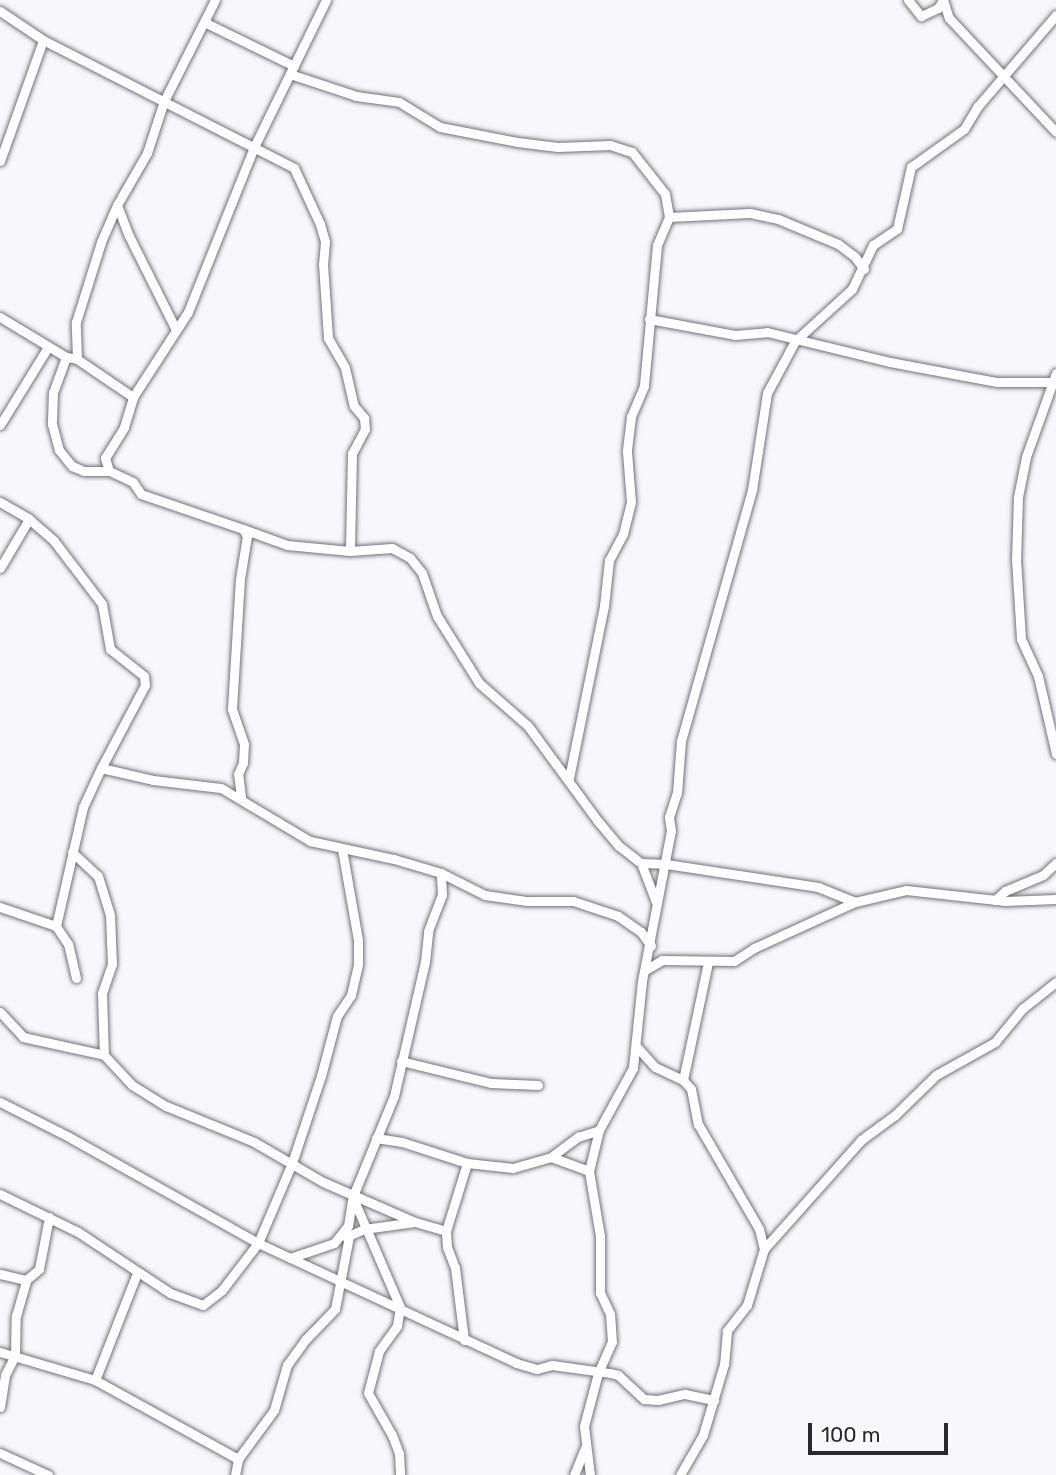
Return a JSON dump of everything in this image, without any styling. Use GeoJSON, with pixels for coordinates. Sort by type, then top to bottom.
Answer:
{"type":"FeatureCollection","features":[{"type":"Feature","properties":{"kind":"street"},"geometry":{"type":"LineString","coordinates":[[215,0],[164,101],[147,153],[117,205],[101,242],[76,322],[71,358],[52,392],[52,424],[59,450],[72,466],[84,471],[109,471],[133,482],[141,494],[287,545],[349,551],[392,548],[410,558],[422,573],[437,616],[463,655],[502,701],[528,726],[619,846],[641,863],[657,904]]}},
{"type":"Feature","properties":{"kind":"street"},"geometry":{"type":"LineString","coordinates":[[109,471],[104,458],[124,427],[133,397],[152,372],[174,328],[188,312],[254,147],[326,0]]}},
{"type":"Feature","properties":{"kind":"street"},"geometry":{"type":"LineString","coordinates":[[908,0],[920,16],[938,8],[943,0]]}},
{"type":"Feature","properties":{"kind":"street"},"geometry":{"type":"LineString","coordinates":[[943,0],[949,18],[1056,132]]}},
{"type":"Feature","properties":{"kind":"street"},"geometry":{"type":"LineString","coordinates":[[0,11],[43,40],[294,168],[320,224],[325,242],[323,264],[328,338],[345,368],[354,406],[364,418],[365,429],[352,453],[349,551]]}},
{"type":"Feature","properties":{"kind":"street"},"geometry":{"type":"LineString","coordinates":[[590,1475],[584,1426],[597,1373],[612,1342],[610,1314],[600,1293],[600,1236],[589,1171],[600,1130],[633,1068],[645,970],[671,831],[669,817],[677,793],[681,741],[752,490],[767,393],[795,341],[852,289],[864,269],[873,244],[897,229],[911,167],[964,129],[978,106],[1056,15]]}},
{"type":"Feature","properties":{"kind":"street"},"geometry":{"type":"LineString","coordinates":[[205,23],[292,70],[356,96],[399,102],[440,127],[517,142],[558,147],[610,145],[632,152],[665,194],[669,217],[657,245],[644,386],[631,417],[627,452],[631,502],[623,534],[609,560],[604,606],[569,778]]}},
{"type":"Feature","properties":{"kind":"street"},"geometry":{"type":"LineString","coordinates":[[0,161],[43,40]]}},
{"type":"Feature","properties":{"kind":"street"},"geometry":{"type":"LineString","coordinates":[[117,205],[128,236],[174,328]]}},
{"type":"Feature","properties":{"kind":"street"},"geometry":{"type":"LineString","coordinates":[[669,217],[750,213],[778,219],[838,244],[855,257],[864,269]]}},
{"type":"Feature","properties":{"kind":"street"},"geometry":{"type":"LineString","coordinates":[[0,317],[133,397]]}},
{"type":"Feature","properties":{"kind":"street"},"geometry":{"type":"LineString","coordinates":[[649,319],[735,335],[767,332],[795,341],[997,382],[1054,377],[1026,457],[1018,497],[1016,559],[1021,639],[1038,677],[1056,754]]}},
{"type":"Feature","properties":{"kind":"street"},"geometry":{"type":"LineString","coordinates":[[0,425],[48,347]]}},
{"type":"Feature","properties":{"kind":"street"},"geometry":{"type":"LineString","coordinates":[[0,502],[47,533],[102,604],[110,649],[144,676],[145,685],[100,768],[83,807],[56,926]]}},
{"type":"Feature","properties":{"kind":"street"},"geometry":{"type":"LineString","coordinates":[[0,568],[29,519]]}},
{"type":"Feature","properties":{"kind":"street"},"geometry":{"type":"LineString","coordinates":[[241,797],[237,774],[243,764],[244,744],[232,709],[240,579],[247,536],[243,529]]}},
{"type":"Feature","properties":{"kind":"street"},"geometry":{"type":"LineString","coordinates":[[100,768],[153,780],[221,788],[241,797],[310,841],[394,859],[441,873],[485,895],[526,901],[573,901],[618,916],[641,932],[651,946]]}},
{"type":"Feature","properties":{"kind":"street"},"geometry":{"type":"LineString","coordinates":[[0,1194],[78,1232],[170,1293],[203,1305],[222,1290],[258,1243],[292,1163],[321,1076],[337,1016],[351,995],[358,964],[358,940],[342,849]]}},
{"type":"Feature","properties":{"kind":"street"},"geometry":{"type":"LineString","coordinates":[[72,852],[98,876],[110,915],[112,964],[102,993],[104,1055]]}},
{"type":"Feature","properties":{"kind":"street"},"geometry":{"type":"LineString","coordinates":[[641,863],[666,864],[818,887],[855,902]]}},
{"type":"Feature","properties":{"kind":"street"},"geometry":{"type":"LineString","coordinates":[[995,900],[1005,891],[1043,875],[1056,863]]}},
{"type":"Feature","properties":{"kind":"street"},"geometry":{"type":"LineString","coordinates":[[334,1242],[348,1226],[353,1196],[394,1096],[425,962],[428,931],[442,895],[441,873]]}},
{"type":"Feature","properties":{"kind":"street"},"geometry":{"type":"LineString","coordinates":[[645,970],[662,960],[734,961],[754,948],[855,902],[906,890],[995,900],[1056,899]]}},
{"type":"Feature","properties":{"kind":"street"},"geometry":{"type":"LineString","coordinates":[[0,908],[56,926],[68,944],[76,978]]}},
{"type":"Feature","properties":{"kind":"street"},"geometry":{"type":"LineString","coordinates":[[683,1080],[708,962]]}},
{"type":"Feature","properties":{"kind":"street"},"geometry":{"type":"LineString","coordinates":[[680,1475],[703,1436],[724,1364],[727,1331],[747,1305],[764,1250],[861,1140],[895,1115],[936,1075],[995,1042],[1022,1009],[1056,982]]}},
{"type":"Feature","properties":{"kind":"street"},"geometry":{"type":"LineString","coordinates":[[0,1013],[23,1037],[104,1055],[132,1085],[166,1106],[254,1142],[353,1196],[415,1222],[446,1231]]}},
{"type":"Feature","properties":{"kind":"street"},"geometry":{"type":"LineString","coordinates":[[636,1046],[655,1067],[683,1080],[691,1089],[698,1124],[759,1229],[764,1250]]}},
{"type":"Feature","properties":{"kind":"street"},"geometry":{"type":"LineString","coordinates":[[401,1061],[491,1083],[538,1085]]}},
{"type":"Feature","properties":{"kind":"street"},"geometry":{"type":"LineString","coordinates":[[1,1104],[69,1137],[258,1243],[342,1284],[400,1307],[464,1340],[537,1369],[552,1364],[618,1375],[644,1399],[658,1400],[685,1394],[714,1401]]}},
{"type":"Feature","properties":{"kind":"street"},"geometry":{"type":"LineString","coordinates":[[376,1138],[402,1142],[467,1163],[513,1168],[551,1157],[578,1137],[600,1130]]}},
{"type":"Feature","properties":{"kind":"street"},"geometry":{"type":"LineString","coordinates":[[551,1157],[589,1171]]}},
{"type":"Feature","properties":{"kind":"street"},"geometry":{"type":"LineString","coordinates":[[464,1340],[455,1268],[447,1247],[446,1231],[467,1163]]}},
{"type":"Feature","properties":{"kind":"street"},"geometry":{"type":"LineString","coordinates":[[353,1196],[364,1229],[400,1307],[397,1326],[379,1351],[368,1393],[392,1435],[399,1453],[400,1475]]}},
{"type":"Feature","properties":{"kind":"street"},"geometry":{"type":"LineString","coordinates":[[0,1407],[5,1375],[15,1355],[16,1316],[26,1280],[39,1269],[49,1217]]}},
{"type":"Feature","properties":{"kind":"street"},"geometry":{"type":"LineString","coordinates":[[290,1258],[364,1229],[415,1222]]}},
{"type":"Feature","properties":{"kind":"street"},"geometry":{"type":"LineString","coordinates":[[235,1475],[237,1459],[274,1410],[287,1365],[335,1309],[342,1284],[349,1236]]}},
{"type":"Feature","properties":{"kind":"street"},"geometry":{"type":"LineString","coordinates":[[95,1380],[137,1273]]}},
{"type":"Feature","properties":{"kind":"street"},"geometry":{"type":"LineString","coordinates":[[0,1274],[26,1280]]}},
{"type":"Feature","properties":{"kind":"street"},"geometry":{"type":"LineString","coordinates":[[0,1352],[95,1380],[237,1459]]}},
{"type":"Feature","properties":{"kind":"street"},"geometry":{"type":"LineString","coordinates":[[574,1475],[586,1445]]}},
{"type":"Feature","properties":{"kind":"street"},"geometry":{"type":"LineString","coordinates":[[0,1452],[48,1475]]}}]}
